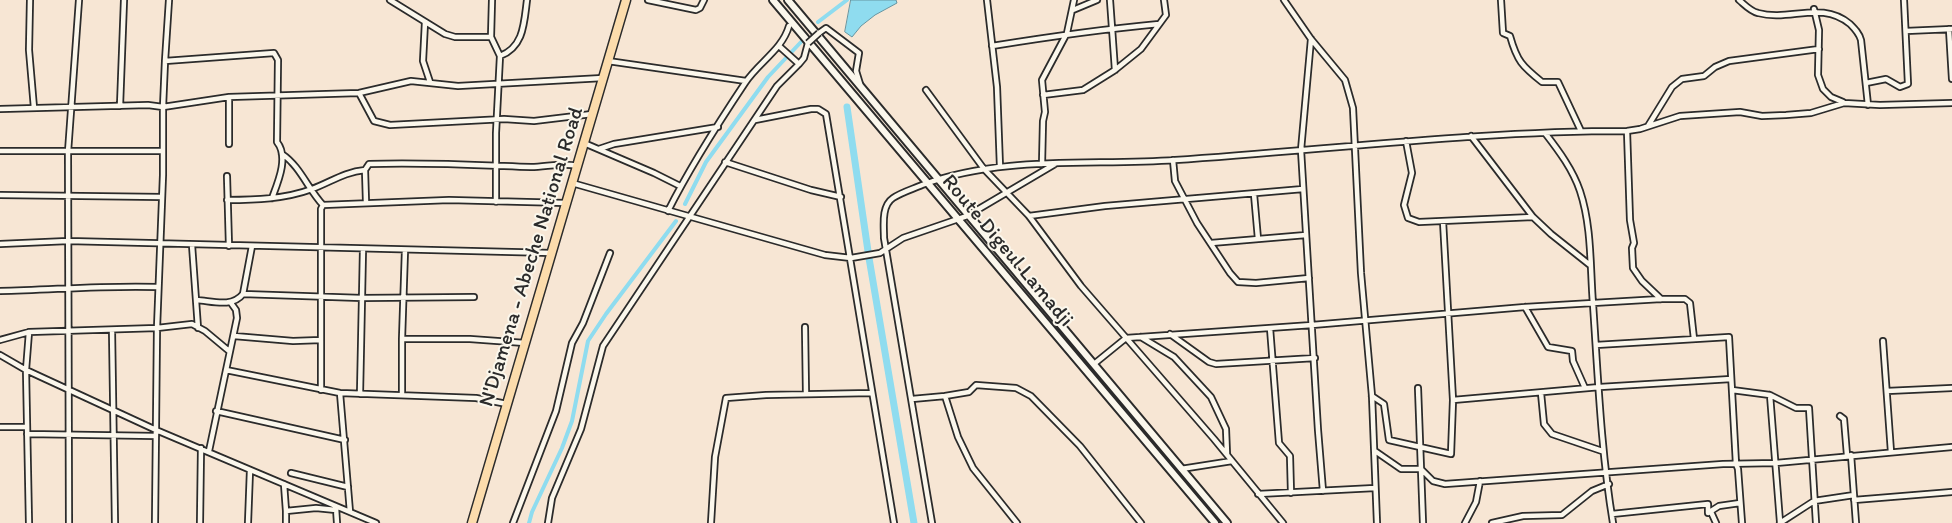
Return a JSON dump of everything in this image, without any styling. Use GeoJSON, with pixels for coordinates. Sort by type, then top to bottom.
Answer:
{"type":"FeatureCollection","features":[{"type":"Feature","properties":{"kind":"highway","name":"N'Djamena - Abeche National Road"},"geometry":{"type":"LineString","coordinates":[[472,523],[626,0]]}},
{"type":"Feature","properties":{"kind":"main road","name":"Route Digeul Lamadji"},"geometry":{"type":"LineString","coordinates":[[773,0],[1215,523]]}},
{"type":"Feature","properties":{"kind":"main road","name":"Route Digeul Lamadji"},"geometry":{"type":"LineString","coordinates":[[788,0],[967,216],[1227,523]]}},
{"type":"Feature","properties":{"kind":"street"},"geometry":{"type":"LineString","coordinates":[[30,0],[29,50],[34,108]]}},
{"type":"Feature","properties":{"kind":"street"},"geometry":{"type":"LineString","coordinates":[[69,523],[68,152],[79,0]]}},
{"type":"Feature","properties":{"kind":"street"},"geometry":{"type":"LineString","coordinates":[[120,106],[124,0]]}},
{"type":"Feature","properties":{"kind":"street"},"geometry":{"type":"LineString","coordinates":[[155,523],[156,328],[168,0]]}},
{"type":"Feature","properties":{"kind":"street"},"geometry":{"type":"LineString","coordinates":[[390,0],[445,34],[456,37],[492,37]]}},
{"type":"Feature","properties":{"kind":"street"},"geometry":{"type":"LineString","coordinates":[[492,0],[492,37],[500,56],[496,202]]}},
{"type":"Feature","properties":{"kind":"street"},"geometry":{"type":"LineString","coordinates":[[500,56],[510,52],[516,45],[523,30],[526,0]]}},
{"type":"Feature","properties":{"kind":"street"},"geometry":{"type":"LineString","coordinates":[[648,0],[696,10],[700,8],[704,0]]}},
{"type":"Feature","properties":{"kind":"street"},"geometry":{"type":"LineString","coordinates":[[987,0],[997,87],[1000,168]]}},
{"type":"Feature","properties":{"kind":"street"},"geometry":{"type":"LineString","coordinates":[[1042,164],[1045,112],[1042,80],[1067,33],[1074,0]]}},
{"type":"Feature","properties":{"kind":"street"},"geometry":{"type":"LineString","coordinates":[[1073,10],[1097,0]]}},
{"type":"Feature","properties":{"kind":"street"},"geometry":{"type":"LineString","coordinates":[[1110,0],[1115,70]]}},
{"type":"Feature","properties":{"kind":"street"},"geometry":{"type":"LineString","coordinates":[[1043,95],[1083,90],[1115,70],[1141,49],[1166,15],[1164,0]]}},
{"type":"Feature","properties":{"kind":"street"},"geometry":{"type":"LineString","coordinates":[[1284,0],[1311,39],[1345,80],[1353,108],[1364,320],[1372,396],[1377,523]]}},
{"type":"Feature","properties":{"kind":"street"},"geometry":{"type":"LineString","coordinates":[[1501,0],[1503,33],[1510,36],[1515,55],[1521,66],[1542,82],[1558,82],[1581,131]]}},
{"type":"Feature","properties":{"kind":"street"},"geometry":{"type":"LineString","coordinates":[[1739,0],[1748,8],[1765,14],[1823,9],[1841,16],[1858,32],[1861,40],[1868,105]]}},
{"type":"Feature","properties":{"kind":"street"},"geometry":{"type":"LineString","coordinates":[[1866,83],[1886,79],[1900,87],[1908,84],[1904,0]]}},
{"type":"Feature","properties":{"kind":"street"},"geometry":{"type":"LineString","coordinates":[[1814,9],[1819,26],[1818,71],[1823,89],[1831,97],[1844,103],[1868,105],[1952,103]]}},
{"type":"Feature","properties":{"kind":"street"},"geometry":{"type":"LineString","coordinates":[[425,22],[423,60],[430,82]]}},
{"type":"Feature","properties":{"kind":"street"},"geometry":{"type":"LineString","coordinates":[[992,46],[1043,39],[1067,33],[1159,24]]}},
{"type":"Feature","properties":{"kind":"street"},"geometry":{"type":"LineString","coordinates":[[668,211],[700,152],[718,127],[746,81],[779,46],[789,26]]}},
{"type":"Feature","properties":{"kind":"street"},"geometry":{"type":"LineString","coordinates":[[548,523],[552,498],[581,429],[603,346],[777,86],[804,58],[808,43],[826,28],[859,54],[856,71],[860,85]]}},
{"type":"Feature","properties":{"kind":"street"},"geometry":{"type":"LineString","coordinates":[[1906,31],[1951,29],[1952,79]]}},
{"type":"Feature","properties":{"kind":"street"},"geometry":{"type":"LineString","coordinates":[[1311,39],[1301,150],[1318,430],[1324,491]]}},
{"type":"Feature","properties":{"kind":"street"},"geometry":{"type":"LineString","coordinates":[[779,46],[799,64]]}},
{"type":"Feature","properties":{"kind":"street"},"geometry":{"type":"LineString","coordinates":[[1647,127],[1672,87],[1682,79],[1704,76],[1715,66],[1729,60],[1819,49]]}},
{"type":"Feature","properties":{"kind":"street"},"geometry":{"type":"LineString","coordinates":[[165,61],[260,52],[274,53],[278,60],[276,95],[277,142],[282,154],[295,166],[323,205]]}},
{"type":"Feature","properties":{"kind":"street"},"geometry":{"type":"LineString","coordinates":[[608,62],[746,81]]}},
{"type":"Feature","properties":{"kind":"street"},"geometry":{"type":"LineString","coordinates":[[0,109],[148,105],[163,108],[229,97],[359,93],[398,83],[430,82],[458,86],[498,82],[603,78]]}},
{"type":"Feature","properties":{"kind":"street"},"geometry":{"type":"LineString","coordinates":[[926,90],[984,169],[1029,216],[1082,286],[1228,455],[1283,523]]}},
{"type":"Feature","properties":{"kind":"street"},"geometry":{"type":"LineString","coordinates":[[359,93],[374,121],[390,125],[423,122],[534,121],[593,114]]}},
{"type":"Feature","properties":{"kind":"street"},"geometry":{"type":"LineString","coordinates":[[229,97],[229,144]]}},
{"type":"Feature","properties":{"kind":"street"},"geometry":{"type":"LineString","coordinates":[[932,523],[886,249],[885,212],[891,199],[938,179],[984,169],[1042,164],[1173,160],[1471,136],[1626,131],[1647,127],[1680,116],[1740,112],[1762,116],[1786,115],[1811,112],[1844,103]]}},
{"type":"Feature","properties":{"kind":"street"},"geometry":{"type":"LineString","coordinates":[[754,120],[806,109],[823,111],[828,120],[894,523]]}},
{"type":"Feature","properties":{"kind":"street"},"geometry":{"type":"LineString","coordinates":[[599,149],[633,140],[718,127]]}},
{"type":"Feature","properties":{"kind":"street"},"geometry":{"type":"LineString","coordinates":[[1626,131],[1630,220],[1634,243],[1632,248],[1633,268],[1642,282],[1661,299]]}},
{"type":"Feature","properties":{"kind":"street"},"geometry":{"type":"LineString","coordinates":[[1544,133],[1561,154],[1580,190],[1588,236],[1600,387],[1602,451],[1608,472],[1613,523]]}},
{"type":"Feature","properties":{"kind":"street"},"geometry":{"type":"LineString","coordinates":[[1471,136],[1533,217],[1590,265]]}},
{"type":"Feature","properties":{"kind":"street"},"geometry":{"type":"LineString","coordinates":[[1406,141],[1412,173],[1404,205],[1408,218],[1419,222],[1533,217]]}},
{"type":"Feature","properties":{"kind":"street"},"geometry":{"type":"LineString","coordinates":[[584,143],[680,186]]}},
{"type":"Feature","properties":{"kind":"street"},"geometry":{"type":"LineString","coordinates":[[0,151],[162,152]]}},
{"type":"Feature","properties":{"kind":"street"},"geometry":{"type":"LineString","coordinates":[[272,198],[279,179],[282,154]]}},
{"type":"Feature","properties":{"kind":"street"},"geometry":{"type":"LineString","coordinates":[[1173,160],[1174,181],[1230,273],[1242,283],[1309,278]]}},
{"type":"Feature","properties":{"kind":"street"},"geometry":{"type":"LineString","coordinates":[[725,162],[811,190],[841,196]]}},
{"type":"Feature","properties":{"kind":"street"},"geometry":{"type":"LineString","coordinates":[[366,202],[365,170],[369,164],[533,167],[561,166],[568,163],[577,166]]}},
{"type":"Feature","properties":{"kind":"street"},"geometry":{"type":"LineString","coordinates":[[572,183],[689,218],[825,255],[851,258],[874,254],[903,238],[967,216],[1055,164]]}},
{"type":"Feature","properties":{"kind":"street"},"geometry":{"type":"LineString","coordinates":[[227,200],[272,198],[311,190],[343,174],[365,170]]}},
{"type":"Feature","properties":{"kind":"street"},"geometry":{"type":"LineString","coordinates":[[227,176],[228,246]]}},
{"type":"Feature","properties":{"kind":"street"},"geometry":{"type":"LineString","coordinates":[[1029,216],[1105,206],[1303,189]]}},
{"type":"Feature","properties":{"kind":"street"},"geometry":{"type":"LineString","coordinates":[[1254,194],[1258,239]]}},
{"type":"Feature","properties":{"kind":"street"},"geometry":{"type":"LineString","coordinates":[[0,195],[162,197]]}},
{"type":"Feature","properties":{"kind":"street"},"geometry":{"type":"LineString","coordinates":[[323,205],[449,200],[566,203]]}},
{"type":"Feature","properties":{"kind":"street"},"geometry":{"type":"LineString","coordinates":[[321,390],[320,248],[321,210],[323,205]]}},
{"type":"Feature","properties":{"kind":"street"},"geometry":{"type":"LineString","coordinates":[[1372,396],[1384,404],[1389,440],[1420,445],[1451,454],[1453,400],[1443,221]]}},
{"type":"Feature","properties":{"kind":"street"},"geometry":{"type":"LineString","coordinates":[[1211,243],[1306,234]]}},
{"type":"Feature","properties":{"kind":"street"},"geometry":{"type":"LineString","coordinates":[[0,244],[68,241],[159,245],[552,253]]}},
{"type":"Feature","properties":{"kind":"street"},"geometry":{"type":"LineString","coordinates":[[192,245],[198,328]]}},
{"type":"Feature","properties":{"kind":"street"},"geometry":{"type":"LineString","coordinates":[[197,300],[231,303],[238,300],[243,294],[252,246]]}},
{"type":"Feature","properties":{"kind":"street"},"geometry":{"type":"LineString","coordinates":[[360,394],[363,249]]}},
{"type":"Feature","properties":{"kind":"street"},"geometry":{"type":"LineString","coordinates":[[402,395],[405,250]]}},
{"type":"Feature","properties":{"kind":"street"},"geometry":{"type":"LineString","coordinates":[[513,523],[556,411],[572,343],[583,323],[610,253]]}},
{"type":"Feature","properties":{"kind":"street"},"geometry":{"type":"LineString","coordinates":[[0,291],[67,290],[87,286],[158,287]]}},
{"type":"Feature","properties":{"kind":"street"},"geometry":{"type":"LineString","coordinates":[[243,294],[320,295],[362,298],[474,297]]}},
{"type":"Feature","properties":{"kind":"street"},"geometry":{"type":"LineString","coordinates":[[1094,364],[1126,338],[1525,307],[1661,299],[1685,300],[1690,303],[1694,339]]}},
{"type":"Feature","properties":{"kind":"street"},"geometry":{"type":"LineString","coordinates":[[209,452],[216,411],[237,318],[236,310],[231,303]]}},
{"type":"Feature","properties":{"kind":"street"},"geometry":{"type":"LineString","coordinates":[[1525,307],[1548,347],[1572,351],[1573,361],[1585,388]]}},
{"type":"Feature","properties":{"kind":"street"},"geometry":{"type":"LineString","coordinates":[[0,340],[29,332],[156,328],[192,324],[229,351]]}},
{"type":"Feature","properties":{"kind":"street"},"geometry":{"type":"LineString","coordinates":[[805,327],[806,394]]}},
{"type":"Feature","properties":{"kind":"street"},"geometry":{"type":"LineString","coordinates":[[1270,328],[1279,441],[1280,446],[1290,456],[1291,493]]}},
{"type":"Feature","properties":{"kind":"street"},"geometry":{"type":"LineString","coordinates":[[112,330],[114,523]]}},
{"type":"Feature","properties":{"kind":"street"},"geometry":{"type":"LineString","coordinates":[[29,332],[26,370],[29,523]]}},
{"type":"Feature","properties":{"kind":"street"},"geometry":{"type":"LineString","coordinates":[[1170,334],[1209,362],[1224,365],[1315,358]]}},
{"type":"Feature","properties":{"kind":"street"},"geometry":{"type":"LineString","coordinates":[[234,336],[321,340]]}},
{"type":"Feature","properties":{"kind":"street"},"geometry":{"type":"LineString","coordinates":[[1141,337],[1174,357],[1211,397],[1226,429],[1228,455]]}},
{"type":"Feature","properties":{"kind":"street"},"geometry":{"type":"LineString","coordinates":[[1596,345],[1729,337],[1736,464],[1742,523]]}},
{"type":"Feature","properties":{"kind":"street"},"geometry":{"type":"LineString","coordinates":[[402,339],[479,339],[525,343]]}},
{"type":"Feature","properties":{"kind":"street"},"geometry":{"type":"LineString","coordinates":[[1883,341],[1891,452]]}},
{"type":"Feature","properties":{"kind":"street"},"geometry":{"type":"LineString","coordinates":[[0,354],[26,370],[156,430],[336,508],[376,523]]}},
{"type":"Feature","properties":{"kind":"street"},"geometry":{"type":"LineString","coordinates":[[226,370],[340,393],[476,398],[507,404]]}},
{"type":"Feature","properties":{"kind":"street"},"geometry":{"type":"LineString","coordinates":[[1453,400],[1585,388],[1731,379]]}},
{"type":"Feature","properties":{"kind":"street"},"geometry":{"type":"LineString","coordinates":[[912,399],[965,393],[976,385],[1016,388],[1031,396],[1080,446],[1142,523]]}},
{"type":"Feature","properties":{"kind":"street"},"geometry":{"type":"LineString","coordinates":[[1418,388],[1422,523]]}},
{"type":"Feature","properties":{"kind":"street"},"geometry":{"type":"LineString","coordinates":[[1887,391],[1952,388]]}},
{"type":"Feature","properties":{"kind":"street"},"geometry":{"type":"LineString","coordinates":[[1732,390],[1770,395],[1796,408],[1809,408],[1816,523]]}},
{"type":"Feature","properties":{"kind":"street"},"geometry":{"type":"LineString","coordinates":[[1541,392],[1544,424],[1552,434],[1602,451]]}},
{"type":"Feature","properties":{"kind":"street"},"geometry":{"type":"LineString","coordinates":[[340,393],[350,512]]}},
{"type":"Feature","properties":{"kind":"street"},"geometry":{"type":"LineString","coordinates":[[711,523],[715,457],[726,398],[872,393]]}},
{"type":"Feature","properties":{"kind":"street"},"geometry":{"type":"LineString","coordinates":[[1770,395],[1780,523],[1814,501],[1952,492]]}},
{"type":"Feature","properties":{"kind":"street"},"geometry":{"type":"LineString","coordinates":[[945,396],[958,437],[973,468],[1017,523]]}},
{"type":"Feature","properties":{"kind":"street"},"geometry":{"type":"LineString","coordinates":[[216,411],[345,440]]}},
{"type":"Feature","properties":{"kind":"street"},"geometry":{"type":"LineString","coordinates":[[1840,416],[1844,419],[1856,523]]}},
{"type":"Feature","properties":{"kind":"street"},"geometry":{"type":"LineString","coordinates":[[0,428],[27,427]]}},
{"type":"Feature","properties":{"kind":"street"},"geometry":{"type":"LineString","coordinates":[[28,434],[156,436]]}},
{"type":"Feature","properties":{"kind":"street"},"geometry":{"type":"LineString","coordinates":[[1374,451],[1401,468],[1421,469],[1433,481],[1442,484],[1608,472],[1776,463],[1952,447]]}},
{"type":"Feature","properties":{"kind":"street"},"geometry":{"type":"LineString","coordinates":[[200,523],[201,448]]}},
{"type":"Feature","properties":{"kind":"street"},"geometry":{"type":"LineString","coordinates":[[1181,469],[1232,461]]}},
{"type":"Feature","properties":{"kind":"street"},"geometry":{"type":"LineString","coordinates":[[248,523],[250,470]]}},
{"type":"Feature","properties":{"kind":"street"},"geometry":{"type":"LineString","coordinates":[[291,473],[348,487]]}},
{"type":"Feature","properties":{"kind":"street"},"geometry":{"type":"LineString","coordinates":[[1466,523],[1476,502],[1480,481]]}},
{"type":"Feature","properties":{"kind":"street"},"geometry":{"type":"LineString","coordinates":[[284,484],[286,523]]}},
{"type":"Feature","properties":{"kind":"street"},"geometry":{"type":"LineString","coordinates":[[1492,523],[1519,517],[1562,515],[1592,491],[1609,484]]}},
{"type":"Feature","properties":{"kind":"street"},"geometry":{"type":"LineString","coordinates":[[1258,494],[1375,488]]}},
{"type":"Feature","properties":{"kind":"street"},"geometry":{"type":"LineString","coordinates":[[1711,512],[1719,506],[1740,503]]}},
{"type":"Feature","properties":{"kind":"street"},"geometry":{"type":"LineString","coordinates":[[1612,514],[1708,504],[1708,513],[1711,512],[1716,523]]}},
{"type":"Feature","properties":{"kind":"street"},"geometry":{"type":"LineString","coordinates":[[286,511],[336,508]]}},
{"type":"Feature","properties":{"kind":"street"},"geometry":{"type":"LineString","coordinates":[[336,508],[336,523]]}},
{"type":"Feature","properties":{"kind":"street"},"geometry":{"type":"LineString","coordinates":[[1515,523],[1519,517]]}},
{"type":"Feature","properties":{"kind":"street"},"geometry":{"type":"LineString","coordinates":[[1274,523],[1278,518]]}},
{"type":"Feature","properties":{"kind":"water"},"geometry":{"type":"Polygon","coordinates":[[[851,0],[896,0],[897,3],[875,15],[861,26],[852,37],[845,32],[851,0]]]}},
{"type":"Feature","properties":{"kind":"waterway"},"geometry":{"type":"LineString","coordinates":[[818,22],[847,0]]}},
{"type":"Feature","properties":{"kind":"waterway"},"geometry":{"type":"LineString","coordinates":[[685,204],[706,162],[768,77],[801,42]]}},
{"type":"Feature","properties":{"kind":"waterway"},"geometry":{"type":"LineString","coordinates":[[847,107],[869,258],[914,523]]}},
{"type":"Feature","properties":{"kind":"waterway"},"geometry":{"type":"LineString","coordinates":[[529,523],[532,512],[562,448],[572,421],[588,341],[676,221]]}}]}
